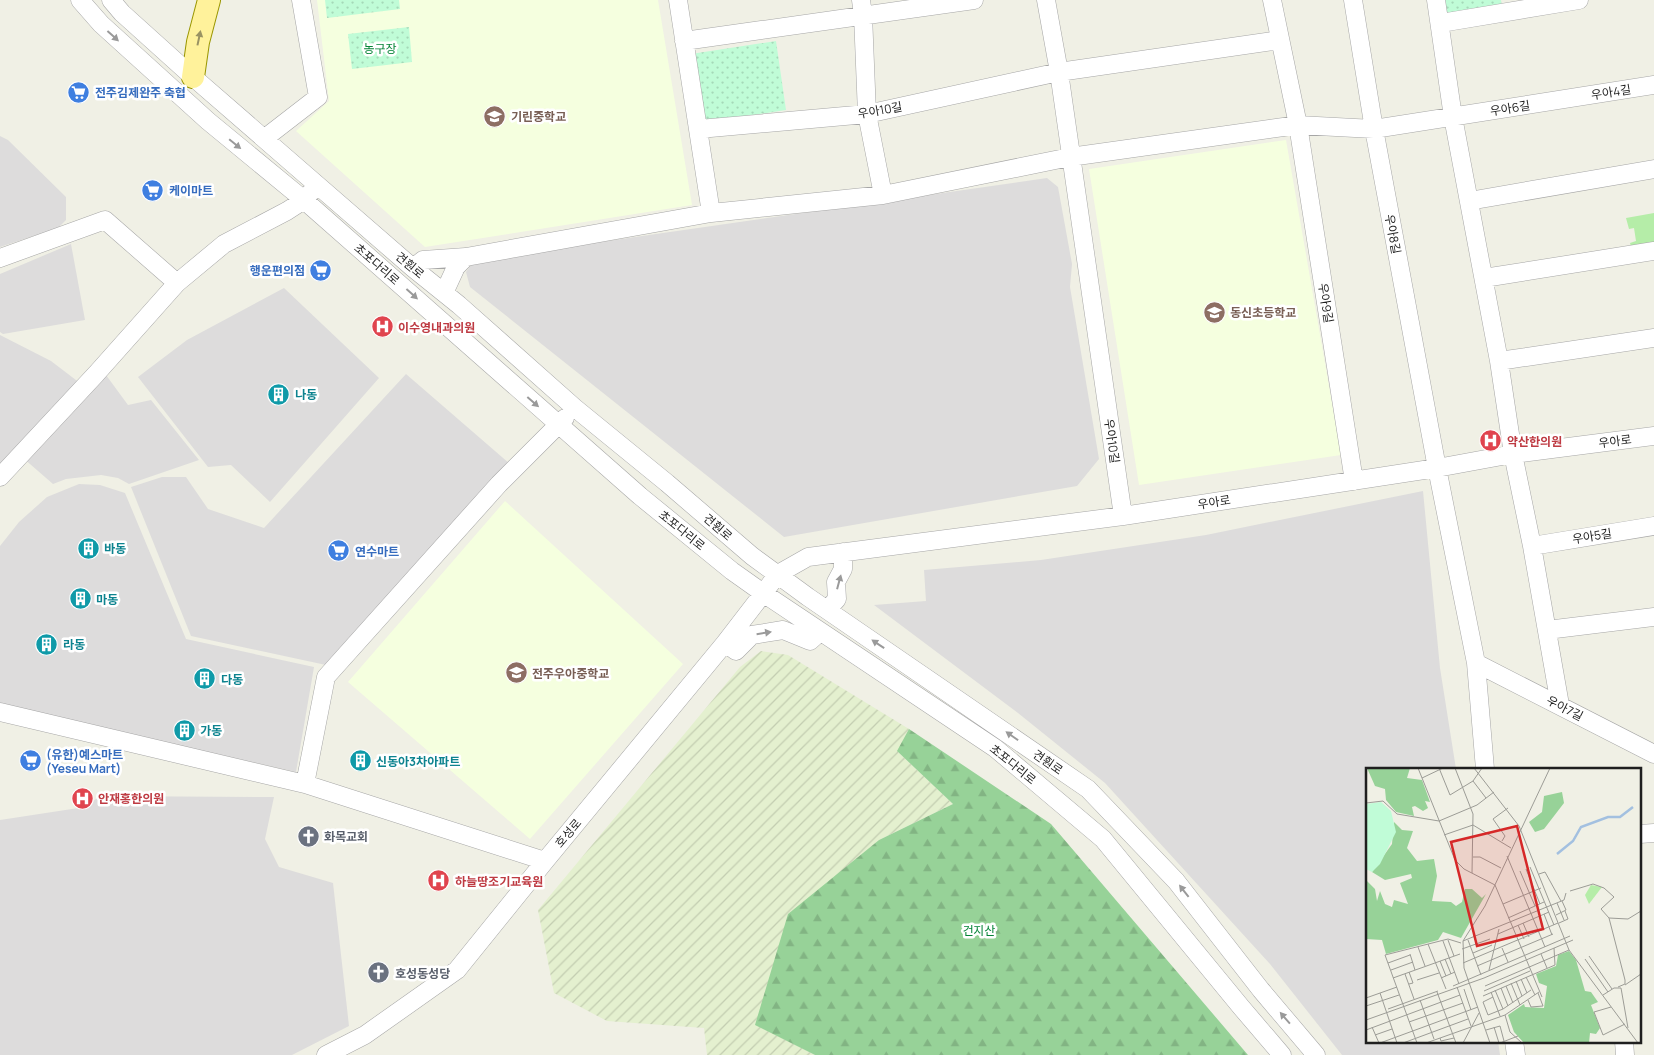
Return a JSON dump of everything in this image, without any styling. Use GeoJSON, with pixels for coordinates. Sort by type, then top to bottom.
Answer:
{"type":"FeatureCollection","features":[{"type":"Feature","properties":{"kind":"main road"},"geometry":{"type":"LineString","coordinates":[[193,77],[198,42],[209,0]]}},
{"type":"Feature","properties":{"kind":"street","name":"초포다리로"},"geometry":{"type":"LineString","coordinates":[[80,0],[101,24],[208,121],[304,200],[558,425],[654,507],[732,571],[763,593],[995,748],[1103,840],[1234,1000],[1282,1055]]}},
{"type":"Feature","properties":{"kind":"street","name":"견훤로"},"geometry":{"type":"LineString","coordinates":[[110,0],[193,77],[413,268],[575,408],[668,483],[752,556],[827,610],[1088,789],[1176,880],[1261,990],[1316,1055]]}},
{"type":"Feature","properties":{"kind":"street"},"geometry":{"type":"LineString","coordinates":[[265,138],[318,96],[301,0]]}},
{"type":"Feature","properties":{"kind":"street"},"geometry":{"type":"LineString","coordinates":[[678,0],[712,213]]}},
{"type":"Feature","properties":{"kind":"street"},"geometry":{"type":"LineString","coordinates":[[684,42],[862,8],[974,0]]}},
{"type":"Feature","properties":{"kind":"street","name":"우아10길"},"geometry":{"type":"LineString","coordinates":[[1046,0],[1059,72],[1123,516]]}},
{"type":"Feature","properties":{"kind":"street","name":"우아9길"},"geometry":{"type":"LineString","coordinates":[[1272,0],[1298,125],[1354,481]]}},
{"type":"Feature","properties":{"kind":"street","name":"우아8길"},"geometry":{"type":"LineString","coordinates":[[1353,0],[1374,129],[1436,468]]}},
{"type":"Feature","properties":{"kind":"street"},"geometry":{"type":"LineString","coordinates":[[1436,0],[1453,117],[1484,278],[1513,454],[1532,546],[1560,705]]}},
{"type":"Feature","properties":{"kind":"street"},"geometry":{"type":"LineString","coordinates":[[1441,24],[1579,0]]}},
{"type":"Feature","properties":{"kind":"street"},"geometry":{"type":"LineString","coordinates":[[862,8],[867,114],[883,195]]}},
{"type":"Feature","properties":{"kind":"street","name":"우아10길"},"geometry":{"type":"LineString","coordinates":[[699,129],[867,114],[1059,72],[1280,40]]}},
{"type":"Feature","properties":{"kind":"street","name":"우아4길"},"geometry":{"type":"LineString","coordinates":[[1567,99],[1654,85]]}},
{"type":"Feature","properties":{"kind":"street","name":"우아6길"},"geometry":{"type":"LineString","coordinates":[[1298,125],[1374,129],[1567,99]]}},
{"type":"Feature","properties":{"kind":"street"},"geometry":{"type":"LineString","coordinates":[[413,268],[423,260],[466,257],[712,213],[883,195],[1070,157],[1298,125]]}},
{"type":"Feature","properties":{"kind":"street"},"geometry":{"type":"LineString","coordinates":[[1469,201],[1654,169]]}},
{"type":"Feature","properties":{"kind":"street"},"geometry":{"type":"LineString","coordinates":[[0,477],[177,283],[224,244],[288,211],[304,200],[317,184]]}},
{"type":"Feature","properties":{"kind":"street"},"geometry":{"type":"LineString","coordinates":[[0,258],[105,220],[177,283]]}},
{"type":"Feature","properties":{"kind":"street"},"geometry":{"type":"LineString","coordinates":[[1484,278],[1654,251]]}},
{"type":"Feature","properties":{"kind":"street"},"geometry":{"type":"LineString","coordinates":[[444,293],[456,267],[466,257]]}},
{"type":"Feature","properties":{"kind":"street"},"geometry":{"type":"LineString","coordinates":[[1499,361],[1654,338]]}},
{"type":"Feature","properties":{"kind":"street"},"geometry":{"type":"LineString","coordinates":[[305,784],[326,677],[499,484],[575,408]]}},
{"type":"Feature","properties":{"kind":"street","name":"우아로"},"geometry":{"type":"LineString","coordinates":[[778,574],[808,557],[1123,516],[1436,468],[1513,454],[1654,436]]}},
{"type":"Feature","properties":{"kind":"street"},"geometry":{"type":"LineString","coordinates":[[1436,468],[1476,663],[1485,768]]}},
{"type":"Feature","properties":{"kind":"street","name":"우아5길"},"geometry":{"type":"LineString","coordinates":[[1532,546],[1653,526]]}},
{"type":"Feature","properties":{"kind":"street"},"geometry":{"type":"LineString","coordinates":[[827,610],[836,599],[836,582],[843,569],[843,552]]}},
{"type":"Feature","properties":{"kind":"street","name":"호성로"},"geometry":{"type":"LineString","coordinates":[[326,1055],[365,1035],[457,970],[725,643],[778,574]]}},
{"type":"Feature","properties":{"kind":"street"},"geometry":{"type":"LineString","coordinates":[[1547,630],[1654,617]]}},
{"type":"Feature","properties":{"kind":"street"},"geometry":{"type":"LineString","coordinates":[[725,643],[736,651],[752,635],[783,630],[810,641],[820,632]]}},
{"type":"Feature","properties":{"kind":"street","name":"우아7길"},"geometry":{"type":"LineString","coordinates":[[1476,663],[1654,754]]}},
{"type":"Feature","properties":{"kind":"street"},"geometry":{"type":"LineString","coordinates":[[0,712],[305,784],[545,861]]}},
{"type":"Feature","properties":{"kind":"street"},"geometry":{"type":"LineString","coordinates":[[1514,1042],[1516,1055]]}},
{"type":"Feature","properties":{"kind":"street"},"geometry":{"type":"LineString","coordinates":[[1624,1042],[1625,1055]]}},
{"type":"Feature","properties":{"kind":"shaded area","name":"기린중학교"},"geometry":{"type":"Polygon","coordinates":[[[317,0],[658,0],[692,205],[425,247],[296,131],[329,101],[317,0]]]}},
{"type":"Feature","properties":{"kind":"shaded area"},"geometry":{"type":"Polygon","coordinates":[[[0,136],[8,140],[66,197],[66,220],[58,228],[0,247],[0,136]]]}},
{"type":"Feature","properties":{"kind":"shaded area","name":"동신초등학교"},"geometry":{"type":"Polygon","coordinates":[[[1286,140],[1341,455],[1139,485],[1089,169],[1286,140]]]}},
{"type":"Feature","properties":{"kind":"shaded area"},"geometry":{"type":"Polygon","coordinates":[[[1047,178],[1058,187],[1072,264],[1070,287],[1099,459],[1077,486],[784,537],[470,287],[466,272],[475,260],[1047,178]]]}},
{"type":"Feature","properties":{"kind":"shaded area"},"geometry":{"type":"Polygon","coordinates":[[[71,244],[85,320],[3,334],[0,332],[0,274],[71,244]]]}},
{"type":"Feature","properties":{"kind":"shaded area"},"geometry":{"type":"Polygon","coordinates":[[[284,288],[379,378],[270,502],[231,465],[208,467],[138,377],[187,340],[284,288]]]}},
{"type":"Feature","properties":{"kind":"shaded area"},"geometry":{"type":"Polygon","coordinates":[[[0,335],[51,361],[89,390],[106,375],[128,405],[151,400],[199,460],[129,484],[118,478],[101,475],[66,479],[53,484],[15,451],[0,465],[0,335]]]}},
{"type":"Feature","properties":{"kind":"shaded area"},"geometry":{"type":"Polygon","coordinates":[[[406,374],[510,464],[326,665],[191,636],[131,487],[162,477],[186,477],[208,509],[264,528],[406,374]]]}},
{"type":"Feature","properties":{"kind":"shaded area"},"geometry":{"type":"Polygon","coordinates":[[[79,484],[100,485],[125,493],[186,639],[314,667],[296,772],[0,705],[0,546],[19,522],[47,497],[79,484]]]}},
{"type":"Feature","properties":{"kind":"shaded area"},"geometry":{"type":"Polygon","coordinates":[[[1423,491],[1440,668],[1456,768],[1366,768],[1366,1042],[1498,1042],[1500,1055],[1342,1055],[1270,964],[1105,783],[1018,713],[874,605],[926,601],[924,570],[1041,560],[1206,535],[1423,491]]]}},
{"type":"Feature","properties":{"kind":"shaded area","name":"전주우아중학교"},"geometry":{"type":"Polygon","coordinates":[[[505,501],[683,664],[530,839],[348,682],[505,501]]]}},
{"type":"Feature","properties":{"kind":"shaded area"},"geometry":{"type":"Polygon","coordinates":[[[761,651],[788,655],[909,729],[898,752],[953,804],[879,840],[756,1025],[815,1055],[707,1055],[704,1028],[607,1021],[554,993],[538,910],[740,667],[761,651]]]}},
{"type":"Feature","properties":{"kind":"shaded area"},"geometry":{"type":"Polygon","coordinates":[[[100,796],[274,797],[265,839],[279,867],[333,883],[349,1026],[292,1055],[0,1055],[0,820],[85,807],[100,796]]]}},
{"type":"Feature","properties":{"kind":"green space"},"geometry":{"type":"Polygon","coordinates":[[[325,0],[399,0],[400,9],[327,18],[325,0]]]}},
{"type":"Feature","properties":{"kind":"green space"},"geometry":{"type":"Polygon","coordinates":[[[1444,0],[1501,0],[1502,7],[1446,16],[1444,0]]]}},
{"type":"Feature","properties":{"kind":"green space","name":"농구장"},"geometry":{"type":"Polygon","coordinates":[[[409,27],[412,62],[352,69],[348,34],[409,27]]]}},
{"type":"Feature","properties":{"kind":"green space"},"geometry":{"type":"Polygon","coordinates":[[[776,41],[786,110],[701,123],[691,54],[776,41]]]}},
{"type":"Feature","properties":{"kind":"green space"},"geometry":{"type":"Polygon","coordinates":[[[1654,213],[1654,243],[1631,247],[1630,243],[1636,241],[1634,228],[1629,229],[1626,218],[1654,213]]]}},
{"type":"Feature","properties":{"kind":"green space","name":"건지산"},"geometry":{"type":"Polygon","coordinates":[[[909,729],[1051,824],[1248,1055],[815,1055],[755,1025],[788,914],[879,840],[953,804],[897,751],[909,729]]]}},
{"type":"Feature","properties":{"kind":"place","name":"전주김제완주 축협"},"geometry":{"type":"Point","coordinates":[79,92]}},
{"type":"Feature","properties":{"kind":"place","name":"기린중학교"},"geometry":{"type":"Point","coordinates":[495,116]}},
{"type":"Feature","properties":{"kind":"place","name":"케이마트"},"geometry":{"type":"Point","coordinates":[153,190]}},
{"type":"Feature","properties":{"kind":"place","name":"행운편의점"},"geometry":{"type":"Point","coordinates":[321,270]}},
{"type":"Feature","properties":{"kind":"place","name":"동신초등학교"},"geometry":{"type":"Point","coordinates":[1214,312]}},
{"type":"Feature","properties":{"kind":"place","name":"이수영내과의원"},"geometry":{"type":"Point","coordinates":[382,327]}},
{"type":"Feature","properties":{"kind":"place","name":"나동"},"geometry":{"type":"Point","coordinates":[279,394]}},
{"type":"Feature","properties":{"kind":"place","name":"약산한의원"},"geometry":{"type":"Point","coordinates":[1491,441]}},
{"type":"Feature","properties":{"kind":"place","name":"바동"},"geometry":{"type":"Point","coordinates":[88,548]}},
{"type":"Feature","properties":{"kind":"place","name":"연수마트"},"geometry":{"type":"Point","coordinates":[339,551]}},
{"type":"Feature","properties":{"kind":"place","name":"마동"},"geometry":{"type":"Point","coordinates":[80,599]}},
{"type":"Feature","properties":{"kind":"place","name":"라동"},"geometry":{"type":"Point","coordinates":[47,644]}},
{"type":"Feature","properties":{"kind":"place","name":"전주우아중학교"},"geometry":{"type":"Point","coordinates":[516,673]}},
{"type":"Feature","properties":{"kind":"place","name":"다동"},"geometry":{"type":"Point","coordinates":[205,679]}},
{"type":"Feature","properties":{"kind":"place","name":"가동"},"geometry":{"type":"Point","coordinates":[184,730]}},
{"type":"Feature","properties":{"kind":"place","name":"(유한)예스마트 (Yeseu Mart)"},"geometry":{"type":"Point","coordinates":[30,761]}},
{"type":"Feature","properties":{"kind":"place","name":"신동아3차아파트"},"geometry":{"type":"Point","coordinates":[360,761]}},
{"type":"Feature","properties":{"kind":"place","name":"안재홍한의원"},"geometry":{"type":"Point","coordinates":[82,798]}},
{"type":"Feature","properties":{"kind":"place","name":"화목교회"},"geometry":{"type":"Point","coordinates":[308,836]}},
{"type":"Feature","properties":{"kind":"place","name":"하늘땅조기교육원"},"geometry":{"type":"Point","coordinates":[439,881]}},
{"type":"Feature","properties":{"kind":"place","name":"호성동성당"},"geometry":{"type":"Point","coordinates":[379,973]}}]}
